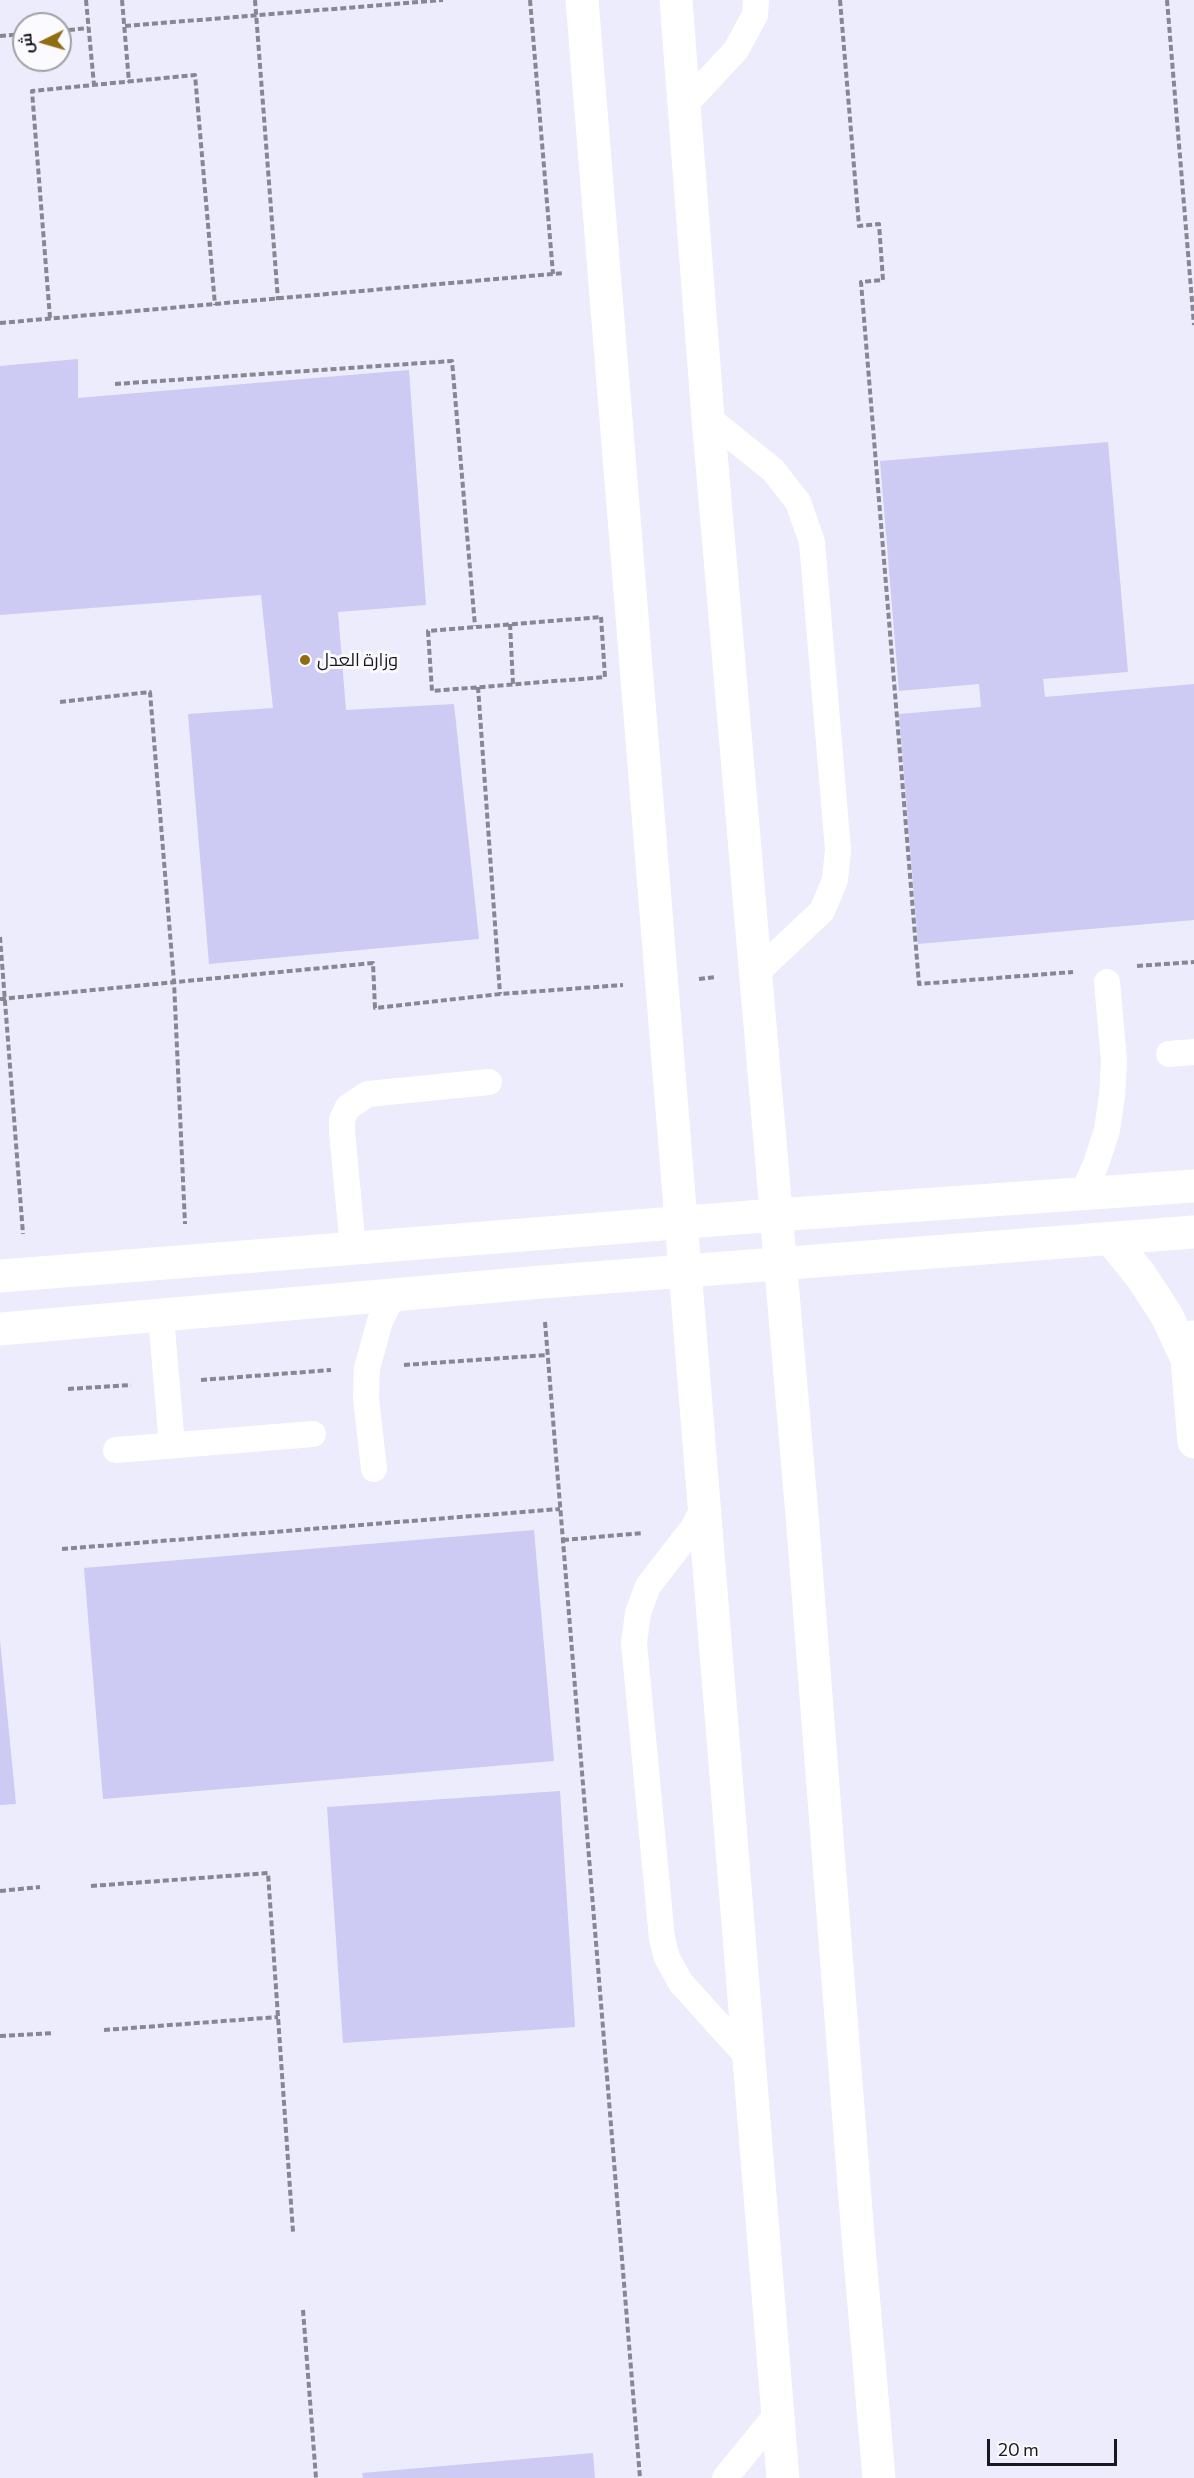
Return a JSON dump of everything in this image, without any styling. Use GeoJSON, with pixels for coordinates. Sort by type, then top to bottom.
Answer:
{"type":"FeatureCollection","features":[{"type":"Feature","properties":{"kind":"street"},"geometry":{"type":"LineString","coordinates":[[582,0],[686,1271],[699,1516],[783,2478]]}},
{"type":"Feature","properties":{"kind":"street"},"geometry":{"type":"LineString","coordinates":[[676,0],[708,418],[756,973],[879,2478]]}},
{"type":"Feature","properties":{"kind":"street"},"geometry":{"type":"LineString","coordinates":[[13,1275],[681,1222],[1194,1186]]}},
{"type":"Feature","properties":{"kind":"street"},"geometry":{"type":"LineString","coordinates":[[0,1329],[161,1317],[542,1282],[1194,1232]]}},
{"type":"Feature","properties":{"kind":"street"},"geometry":{"type":"LineString","coordinates":[[1111,1239],[1141,1276],[1167,1316],[1191,1344],[1194,1442]]}},
{"type":"Feature","properties":{"kind":"lane"},"geometry":{"type":"LineString","coordinates":[[683,107],[736,50],[755,15],[756,0]]}},
{"type":"Feature","properties":{"kind":"lane"},"geometry":{"type":"LineString","coordinates":[[708,418],[773,470],[798,502],[812,543],[838,850],[835,880],[822,911],[756,973]]}},
{"type":"Feature","properties":{"kind":"lane"},"geometry":{"type":"LineString","coordinates":[[1082,1195],[1100,1153],[1112,1096],[1116,975]]}},
{"type":"Feature","properties":{"kind":"lane"},"geometry":{"type":"LineString","coordinates":[[353,1248],[342,1132],[342,1119],[348,1107],[368,1094],[489,1082]]}},
{"type":"Feature","properties":{"kind":"lane"},"geometry":{"type":"LineString","coordinates":[[374,1469],[366,1398],[367,1368],[380,1321],[393,1296]]}},
{"type":"Feature","properties":{"kind":"lane"},"geometry":{"type":"LineString","coordinates":[[161,1317],[172,1445]]}},
{"type":"Feature","properties":{"kind":"lane"},"geometry":{"type":"LineString","coordinates":[[116,1450],[314,1434]]}},
{"type":"Feature","properties":{"kind":"lane"},"geometry":{"type":"LineString","coordinates":[[699,1516],[648,1586],[638,1612],[634,1643],[662,1939],[667,1958],[681,1983],[748,2057]]}},
{"type":"Feature","properties":{"kind":"lane"},"geometry":{"type":"LineString","coordinates":[[725,2478],[778,2413]]}},
{"type":"Feature","properties":{"kind":"path"},"geometry":{"type":"LineString","coordinates":[[86,0],[94,85]]}},
{"type":"Feature","properties":{"kind":"path"},"geometry":{"type":"LineString","coordinates":[[122,0],[129,82]]}},
{"type":"Feature","properties":{"kind":"path"},"geometry":{"type":"LineString","coordinates":[[255,0],[278,300]]}},
{"type":"Feature","properties":{"kind":"path"},"geometry":{"type":"LineString","coordinates":[[125,26],[442,0]]}},
{"type":"Feature","properties":{"kind":"path"},"geometry":{"type":"LineString","coordinates":[[530,0],[552,274]]}},
{"type":"Feature","properties":{"kind":"path"},"geometry":{"type":"LineString","coordinates":[[840,0],[859,226],[879,224],[883,280],[861,282],[919,984],[1079,971]]}},
{"type":"Feature","properties":{"kind":"path"},"geometry":{"type":"LineString","coordinates":[[1167,0],[1194,325]]}},
{"type":"Feature","properties":{"kind":"path"},"geometry":{"type":"LineString","coordinates":[[72,30],[88,28]]}},
{"type":"Feature","properties":{"kind":"path"},"geometry":{"type":"LineString","coordinates":[[50,318],[32,91],[195,75],[215,305]]}},
{"type":"Feature","properties":{"kind":"path"},"geometry":{"type":"LineString","coordinates":[[0,323],[278,300],[604,269]]}},
{"type":"Feature","properties":{"kind":"path"},"geometry":{"type":"LineString","coordinates":[[115,384],[452,361],[476,626]]}},
{"type":"Feature","properties":{"kind":"path"},"geometry":{"type":"LineString","coordinates":[[602,617],[605,677],[432,691],[428,631],[510,624],[602,617]]}},
{"type":"Feature","properties":{"kind":"path"},"geometry":{"type":"LineString","coordinates":[[510,624],[513,684]]}},
{"type":"Feature","properties":{"kind":"path"},"geometry":{"type":"LineString","coordinates":[[478,687],[500,994]]}},
{"type":"Feature","properties":{"kind":"path"},"geometry":{"type":"LineString","coordinates":[[60,702],[150,692],[174,982],[187,1261]]}},
{"type":"Feature","properties":{"kind":"path"},"geometry":{"type":"LineString","coordinates":[[0,937],[13,1275]]}},
{"type":"Feature","properties":{"kind":"path"},"geometry":{"type":"LineString","coordinates":[[1116,975],[1194,962]]}},
{"type":"Feature","properties":{"kind":"path"},"geometry":{"type":"LineString","coordinates":[[2,999],[373,963],[375,1008],[500,994],[718,977]]}},
{"type":"Feature","properties":{"kind":"path"},"geometry":{"type":"LineString","coordinates":[[542,1282],[640,2478]]}},
{"type":"Feature","properties":{"kind":"path"},"geometry":{"type":"LineString","coordinates":[[68,1389],[547,1355]]}},
{"type":"Feature","properties":{"kind":"path"},"geometry":{"type":"LineString","coordinates":[[63,1549],[560,1509]]}},
{"type":"Feature","properties":{"kind":"path"},"geometry":{"type":"LineString","coordinates":[[563,1540],[699,1516]]}},
{"type":"Feature","properties":{"kind":"path"},"geometry":{"type":"LineString","coordinates":[[91,1886],[268,1873],[293,2232]]}},
{"type":"Feature","properties":{"kind":"path"},"geometry":{"type":"LineString","coordinates":[[0,1891],[40,1887]]}},
{"type":"Feature","properties":{"kind":"path"},"geometry":{"type":"LineString","coordinates":[[104,2030],[278,2017]]}},
{"type":"Feature","properties":{"kind":"path"},"geometry":{"type":"LineString","coordinates":[[0,2036],[54,2033]]}},
{"type":"Feature","properties":{"kind":"path"},"geometry":{"type":"LineString","coordinates":[[303,2310],[316,2478]]}},
{"type":"Feature","properties":{"kind":"building","name":"وزارة العدل"},"geometry":{"type":"Polygon","coordinates":[[[78,359],[78,398],[409,370],[426,605],[338,612],[346,710],[454,704],[479,939],[209,964],[188,714],[273,708],[261,595],[0,615],[0,366],[78,359]]]}},
{"type":"Feature","properties":{"kind":"building"},"geometry":{"type":"Polygon","coordinates":[[[1108,442],[1128,672],[1043,679],[1045,697],[1194,684],[1194,920],[918,944],[899,714],[981,707],[979,684],[899,691],[880,461],[1108,442]]]}},
{"type":"Feature","properties":{"kind":"building"},"geometry":{"type":"Polygon","coordinates":[[[534,1530],[554,1761],[103,1799],[84,1568],[534,1530]]]}},
{"type":"Feature","properties":{"kind":"building"},"geometry":{"type":"Polygon","coordinates":[[[0,1640],[16,1804],[0,1805],[0,1640]]]}},
{"type":"Feature","properties":{"kind":"building"},"geometry":{"type":"Polygon","coordinates":[[[560,1791],[575,2027],[343,2043],[327,1807],[560,1791]]]}},
{"type":"Feature","properties":{"kind":"building"},"geometry":{"type":"Polygon","coordinates":[[[593,2453],[595,2478],[363,2478],[362,2473],[593,2453]]]}},
{"type":"Feature","properties":{"kind":"place","name":"وزارة العدل"},"geometry":{"type":"Point","coordinates":[305,660]}}]}
